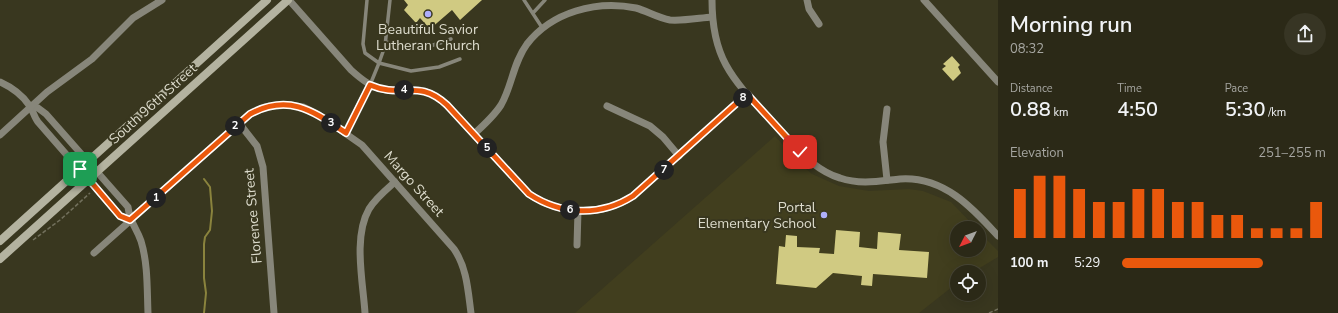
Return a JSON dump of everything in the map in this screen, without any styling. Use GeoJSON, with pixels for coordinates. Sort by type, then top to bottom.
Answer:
{"type":"FeatureCollection","features":[{"type":"Feature","properties":{"kind":"main road","name":"South 96th Street"},"geometry":{"type":"LineString","coordinates":[[0,241],[267,0]]}},
{"type":"Feature","properties":{"kind":"main road","name":"South 96th Street"},"geometry":{"type":"LineString","coordinates":[[0,259],[288,0]]}},
{"type":"Feature","properties":{"kind":"street"},"geometry":{"type":"LineString","coordinates":[[0,135],[30,106],[81,68],[151,2],[162,0]]}},
{"type":"Feature","properties":{"kind":"street"},"geometry":{"type":"LineString","coordinates":[[288,0],[351,70],[370,85],[387,91],[414,89],[433,93],[447,105],[529,194],[556,208],[578,211],[605,208],[625,201],[642,189],[747,94]]}},
{"type":"Feature","properties":{"kind":"street"},"geometry":{"type":"LineString","coordinates":[[712,0],[712,17],[717,43],[725,64],[747,94],[800,152],[819,168],[848,181],[859,182],[902,179],[926,182],[948,191],[964,200],[998,236]]}},
{"type":"Feature","properties":{"kind":"street"},"geometry":{"type":"LineString","coordinates":[[807,0],[809,9],[819,24]]}},
{"type":"Feature","properties":{"kind":"street"},"geometry":{"type":"LineString","coordinates":[[924,0],[998,82]]}},
{"type":"Feature","properties":{"kind":"street"},"geometry":{"type":"LineString","coordinates":[[474,134],[501,105],[514,68],[522,52],[534,37],[559,17],[571,12],[598,5],[626,6],[670,20],[712,17]]}},
{"type":"Feature","properties":{"kind":"street"},"geometry":{"type":"LineString","coordinates":[[0,82],[11,88],[30,106],[38,108],[46,114],[128,207],[130,220],[141,242],[144,256],[148,313]]}},
{"type":"Feature","properties":{"kind":"street"},"geometry":{"type":"LineString","coordinates":[[346,133],[370,85]]}},
{"type":"Feature","properties":{"kind":"street","name":"Margo Street"},"geometry":{"type":"LineString","coordinates":[[94,253],[250,114],[265,107],[279,105],[295,106],[312,111],[362,145],[459,256],[464,270],[471,313]]}},
{"type":"Feature","properties":{"kind":"street"},"geometry":{"type":"LineString","coordinates":[[30,106],[32,114],[38,122],[120,216],[130,220]]}},
{"type":"Feature","properties":{"kind":"street"},"geometry":{"type":"LineString","coordinates":[[607,106],[650,126],[663,137],[679,156]]}},
{"type":"Feature","properties":{"kind":"street"},"geometry":{"type":"LineString","coordinates":[[887,109],[883,142],[887,180]]}},
{"type":"Feature","properties":{"kind":"street","name":"Florence Street"},"geometry":{"type":"LineString","coordinates":[[239,123],[257,146],[263,167],[274,313]]}},
{"type":"Feature","properties":{"kind":"street"},"geometry":{"type":"LineString","coordinates":[[365,313],[360,252],[363,224],[374,203],[395,182]]}},
{"type":"Feature","properties":{"kind":"street"},"geometry":{"type":"LineString","coordinates":[[577,245],[578,211]]}},
{"type":"Feature","properties":{"kind":"lane"},"geometry":{"type":"LineString","coordinates":[[367,0],[363,44],[365,53],[379,63],[411,71],[439,67],[460,59]]}},
{"type":"Feature","properties":{"kind":"lane"},"geometry":{"type":"LineString","coordinates":[[370,85],[386,42],[390,0]]}},
{"type":"Feature","properties":{"kind":"lane"},"geometry":{"type":"LineString","coordinates":[[524,0],[543,29]]}},
{"type":"Feature","properties":{"kind":"lane"},"geometry":{"type":"LineString","coordinates":[[533,13],[545,0]]}},
{"type":"Feature","properties":{"kind":"lane"},"geometry":{"type":"LineString","coordinates":[[386,42],[408,48],[419,48],[432,46],[451,39]]}},
{"type":"Feature","properties":{"kind":"path"},"geometry":{"type":"LineString","coordinates":[[28,244],[60,220],[92,192],[92,190]]}},
{"type":"Feature","properties":{"kind":"path"},"geometry":{"type":"LineString","coordinates":[[989,313],[998,309]]}},
{"type":"Feature","properties":{"kind":"shaded area","name":"Portal Elementary School"},"geometry":{"type":"Polygon","coordinates":[[[775,136],[798,162],[812,174],[839,186],[869,191],[909,189],[923,191],[951,202],[969,221],[950,221],[950,257],[986,257],[986,239],[998,251],[998,257],[985,265],[950,265],[950,289],[919,313],[575,313],[775,136]]]}},
{"type":"Feature","properties":{"kind":"building","name":"Beautiful Savior Lutheran Church"},"geometry":{"type":"Polygon","coordinates":[[[404,0],[482,0],[460,20],[452,10],[430,29],[420,18],[416,23],[404,10],[408,5],[404,0]]]}},
{"type":"Feature","properties":{"kind":"building"},"geometry":{"type":"Polygon","coordinates":[[[952,56],[960,65],[958,67],[961,73],[953,81],[942,69],[946,66],[943,64],[952,56]]]}},
{"type":"Feature","properties":{"kind":"building"},"geometry":{"type":"Polygon","coordinates":[[[836,230],[860,232],[859,247],[877,249],[878,232],[901,234],[899,250],[929,252],[927,278],[873,274],[872,286],[861,285],[862,276],[833,273],[816,288],[776,284],[779,246],[785,247],[786,235],[797,236],[797,247],[820,248],[819,253],[834,254],[836,230]]]}},
{"type":"Feature","properties":{"kind":"waterway"},"geometry":{"type":"LineString","coordinates":[[204,179],[210,187],[212,211],[210,230],[205,237],[204,244],[204,278],[206,293],[204,313]]}},
{"type":"Feature","properties":{"kind":"place","name":"Beautiful Savior Lutheran Church"},"geometry":{"type":"Point","coordinates":[428,14]}},
{"type":"Feature","properties":{"kind":"place","name":"Portal Elementary School"},"geometry":{"type":"Point","coordinates":[824,215]}},
{"type":"Feature","properties":{"kind":"route"},"geometry":{"type":"LineString","coordinates":[[80,169],[120,216],[130,220],[250,114],[265,107],[279,105],[303,107],[320,115],[346,133],[370,85],[387,91],[414,89],[433,93],[447,105],[529,194],[546,204],[566,210],[578,211],[605,208],[616,205],[633,196],[747,94],[800,152]]}}]}
